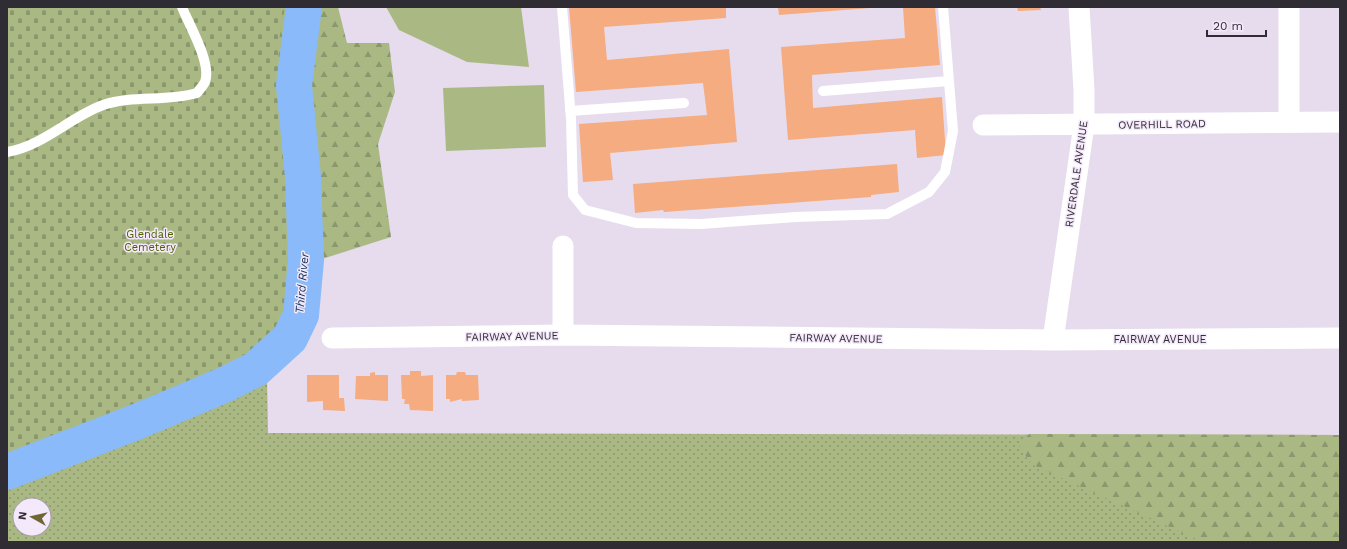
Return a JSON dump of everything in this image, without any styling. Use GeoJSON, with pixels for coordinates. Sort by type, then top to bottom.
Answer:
{"type":"FeatureCollection","features":[{"type":"Feature","properties":{"kind":"street","name":"RIVERDALE AVENUE"},"geometry":{"type":"LineString","coordinates":[[1053,340],[1084,125],[1084,90],[1079,7]]}},
{"type":"Feature","properties":{"kind":"street"},"geometry":{"type":"LineString","coordinates":[[1289,7],[1289,122]]}},
{"type":"Feature","properties":{"kind":"street","name":"OVERHILL ROAD"},"geometry":{"type":"LineString","coordinates":[[983,125],[1340,122]]}},
{"type":"Feature","properties":{"kind":"street"},"geometry":{"type":"LineString","coordinates":[[563,246],[563,335]]}},
{"type":"Feature","properties":{"kind":"street","name":"FAIRWAY AVENUE"},"geometry":{"type":"LineString","coordinates":[[332,338],[563,335],[1053,340],[1340,338]]}},
{"type":"Feature","properties":{"kind":"lane"},"geometry":{"type":"LineString","coordinates":[[7,152],[37,142],[82,114],[105,105],[121,101],[167,99],[198,93],[205,82],[206,69],[200,47],[182,7]]}},
{"type":"Feature","properties":{"kind":"lane"},"geometry":{"type":"LineString","coordinates":[[562,7],[570,111],[573,195],[585,210],[636,223],[701,224],[796,217],[887,214],[929,192],[945,172],[953,131],[942,7]]}},
{"type":"Feature","properties":{"kind":"lane"},"geometry":{"type":"LineString","coordinates":[[823,91],[949,81]]}},
{"type":"Feature","properties":{"kind":"lane"},"geometry":{"type":"LineString","coordinates":[[570,111],[684,103]]}},
{"type":"Feature","properties":{"kind":"green space","name":"Glendale Cemetery"},"geometry":{"type":"Polygon","coordinates":[[[7,7],[285,7],[278,45],[284,158],[295,239],[286,314],[269,340],[238,367],[180,395],[7,453],[7,7]]]}},
{"type":"Feature","properties":{"kind":"green space"},"geometry":{"type":"Polygon","coordinates":[[[264,7],[338,7],[347,43],[389,43],[395,92],[378,144],[391,237],[319,260],[307,327],[267,377],[256,369],[164,411],[7,472],[7,399],[264,7]]]}},
{"type":"Feature","properties":{"kind":"green space"},"geometry":{"type":"Polygon","coordinates":[[[386,7],[521,7],[529,67],[467,62],[399,30],[386,7]]]}},
{"type":"Feature","properties":{"kind":"green space"},"geometry":{"type":"Polygon","coordinates":[[[544,85],[546,147],[446,151],[443,88],[544,85]]]}},
{"type":"Feature","properties":{"kind":"green space"},"geometry":{"type":"Polygon","coordinates":[[[256,369],[267,377],[268,433],[1340,435],[1340,542],[7,542],[7,472],[133,424],[256,369]]]}},
{"type":"Feature","properties":{"kind":"green space"},"geometry":{"type":"Polygon","coordinates":[[[1029,434],[1340,435],[1340,541],[1203,542],[1031,464],[1019,445],[1029,434]]]}},
{"type":"Feature","properties":{"kind":"building"},"geometry":{"type":"Polygon","coordinates":[[[569,7],[726,7],[726,18],[604,27],[607,60],[729,49],[737,142],[610,153],[613,180],[583,182],[579,124],[707,115],[703,83],[576,92],[569,7]]]}},
{"type":"Feature","properties":{"kind":"building"},"geometry":{"type":"Polygon","coordinates":[[[778,7],[870,7],[870,8],[779,15],[778,7]]]}},
{"type":"Feature","properties":{"kind":"building"},"geometry":{"type":"Polygon","coordinates":[[[903,7],[935,7],[940,65],[812,75],[813,108],[942,97],[946,155],[917,158],[915,130],[788,140],[781,47],[905,38],[903,7]]]}},
{"type":"Feature","properties":{"kind":"building"},"geometry":{"type":"Polygon","coordinates":[[[1017,7],[1040,7],[1041,10],[1018,11],[1017,7]]]}},
{"type":"Feature","properties":{"kind":"building"},"geometry":{"type":"Polygon","coordinates":[[[897,164],[899,192],[871,195],[871,197],[635,213],[633,184],[897,164]]]}},
{"type":"Feature","properties":{"kind":"building"},"geometry":{"type":"Polygon","coordinates":[[[410,371],[421,371],[421,376],[433,375],[433,411],[410,410],[409,404],[404,404],[405,399],[402,399],[401,375],[410,375],[410,371]]]}},
{"type":"Feature","properties":{"kind":"building"},"geometry":{"type":"Polygon","coordinates":[[[375,372],[375,375],[388,375],[388,401],[355,399],[356,376],[370,376],[370,373],[375,372]]]}},
{"type":"Feature","properties":{"kind":"building"},"geometry":{"type":"Polygon","coordinates":[[[457,372],[465,372],[466,375],[478,375],[479,400],[462,401],[462,399],[450,402],[450,399],[446,399],[446,375],[456,375],[457,372]]]}},
{"type":"Feature","properties":{"kind":"building"},"geometry":{"type":"Polygon","coordinates":[[[307,375],[339,375],[339,398],[344,398],[345,411],[323,410],[323,401],[307,402],[307,375]]]}},
{"type":"Feature","properties":{"kind":"waterway","name":"Third River"},"geometry":{"type":"LineString","coordinates":[[7,472],[136,422],[224,385],[256,369],[290,338],[301,315],[306,260],[303,177],[294,85],[304,7]]}}]}
